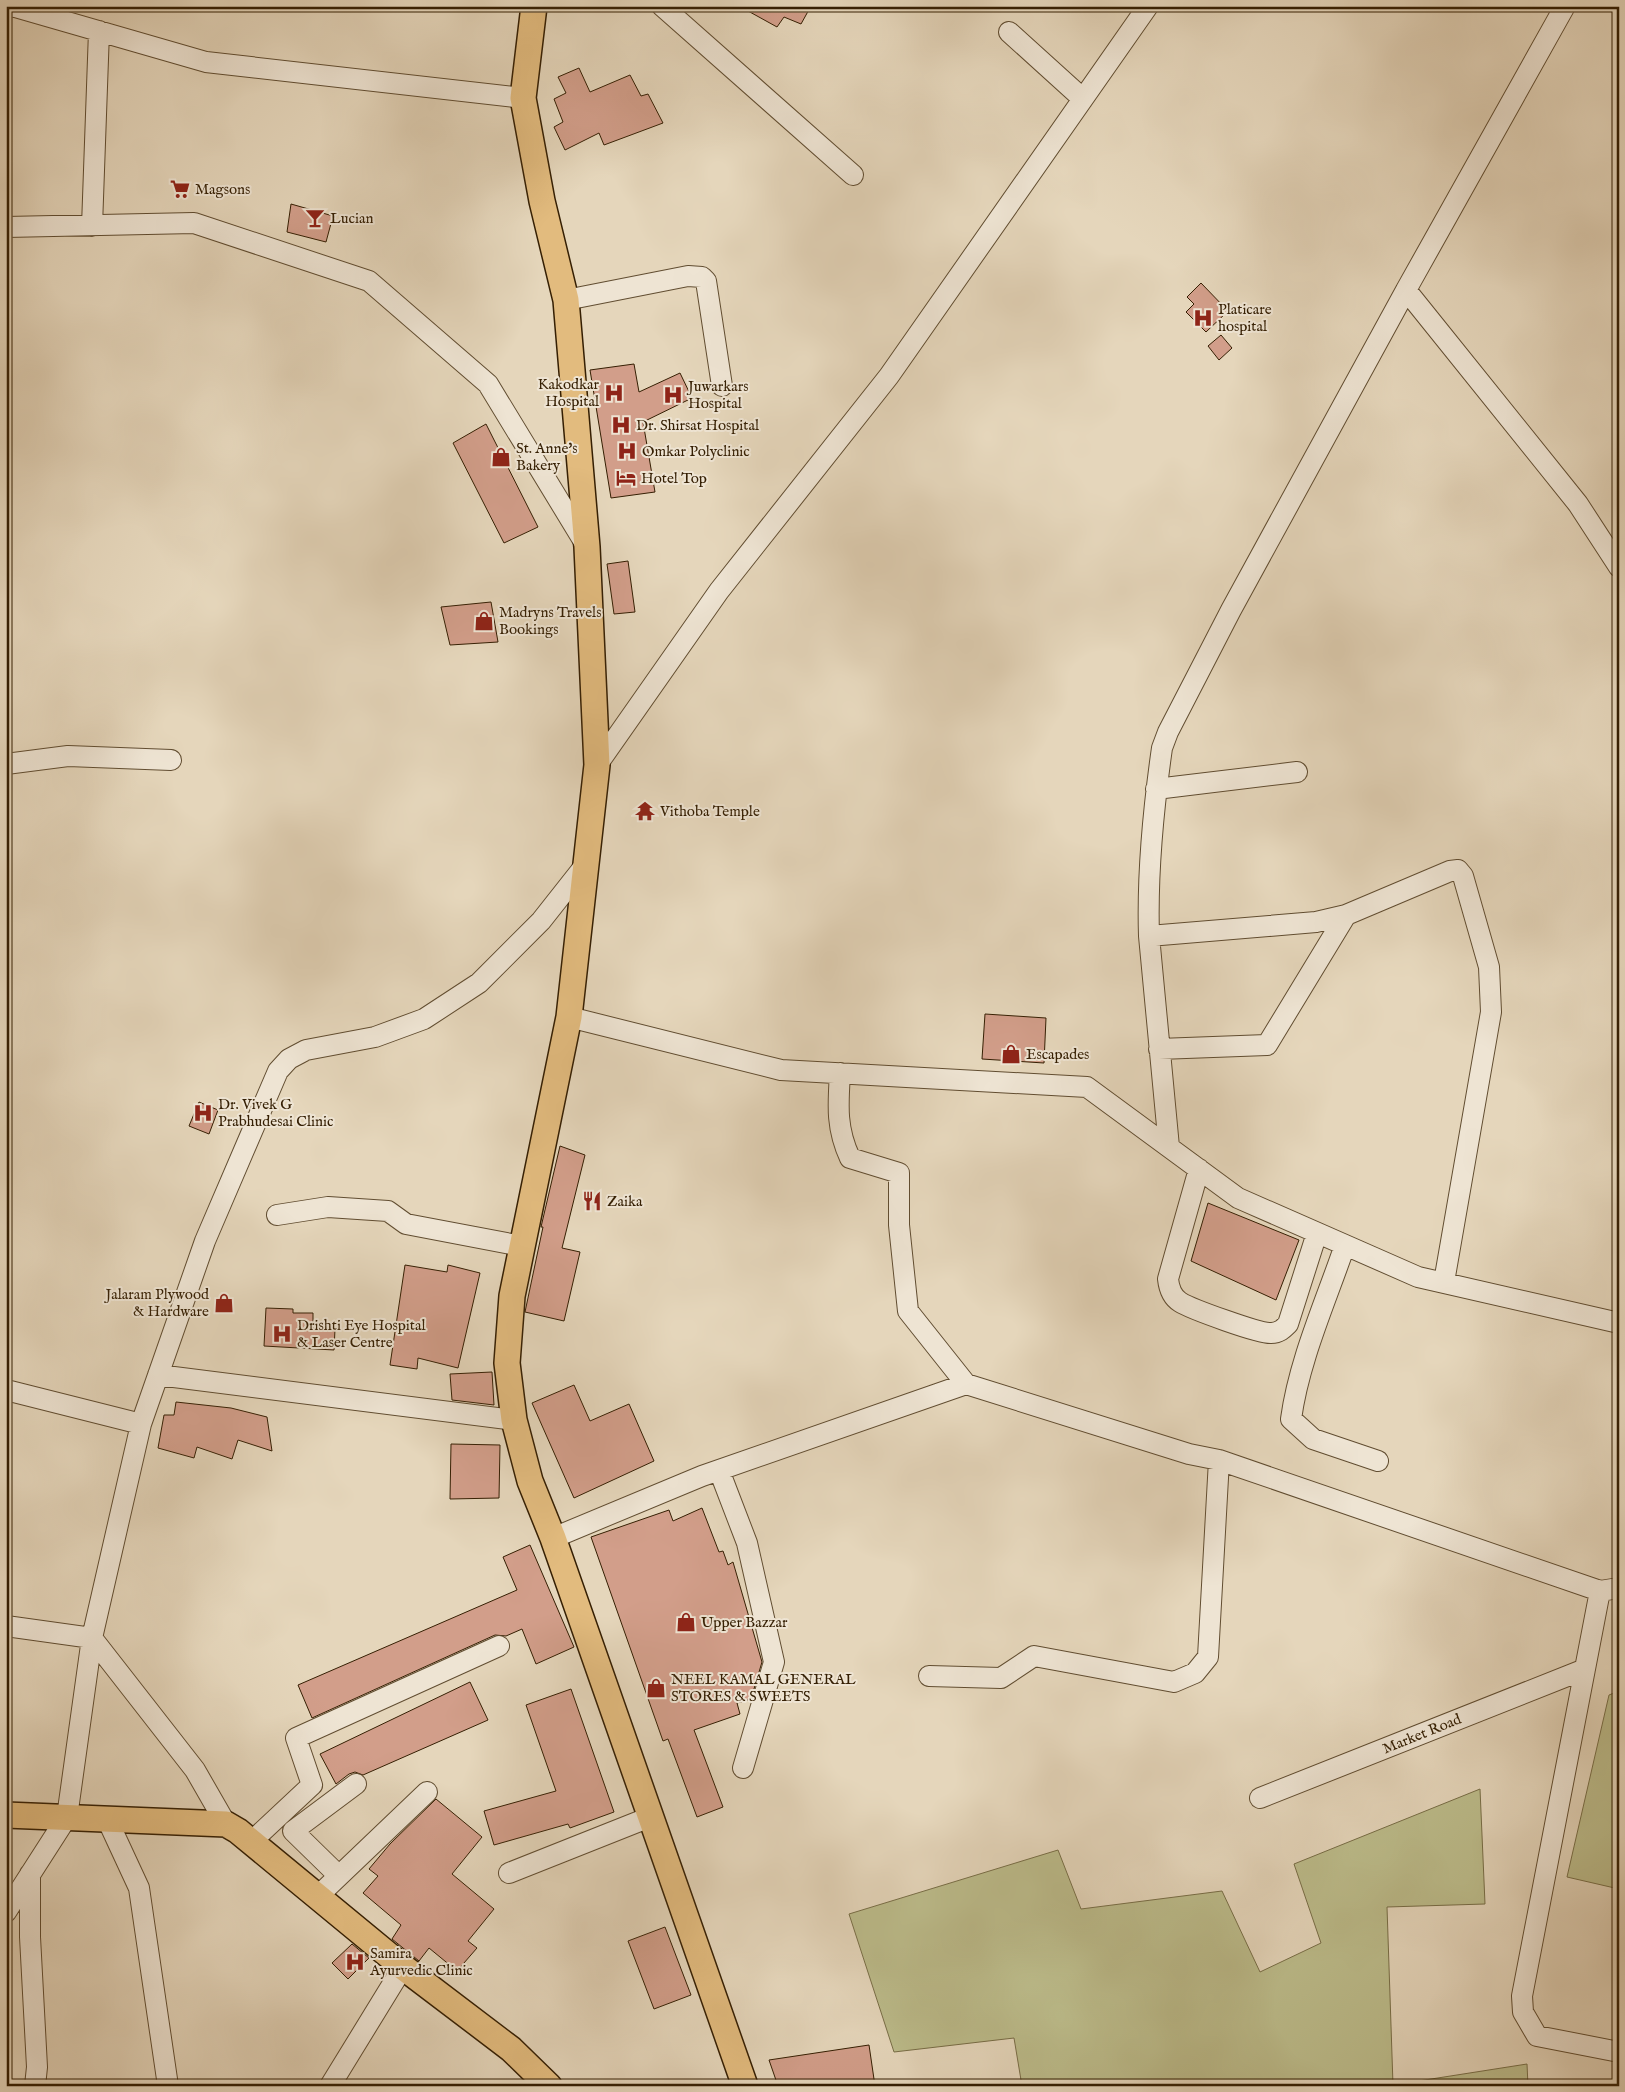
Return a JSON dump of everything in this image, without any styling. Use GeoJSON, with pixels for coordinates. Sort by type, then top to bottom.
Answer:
{"type":"FeatureCollection","features":[{"type":"Feature","properties":{"kind":"main road"},"geometry":{"type":"LineString","coordinates":[[534,6],[523,98],[542,201],[566,300],[587,547],[597,765],[569,1017],[512,1296],[507,1363],[514,1420],[530,1481],[553,1538],[745,2086]]}},
{"type":"Feature","properties":{"kind":"main road"},"geometry":{"type":"LineString","coordinates":[[6,1815],[226,1824],[238,1831],[403,1967],[511,2049],[549,2086]]}},
{"type":"Feature","properties":{"kind":"street"},"geometry":{"type":"LineString","coordinates":[[6,6],[206,62],[523,98]]}},
{"type":"Feature","properties":{"kind":"street"},"geometry":{"type":"LineString","coordinates":[[662,6],[853,175]]}},
{"type":"Feature","properties":{"kind":"street"},"geometry":{"type":"LineString","coordinates":[[597,765],[719,591],[889,376],[1148,6]]}},
{"type":"Feature","properties":{"kind":"street"},"geometry":{"type":"LineString","coordinates":[[1169,1147],[1149,936],[1148,874],[1162,748],[1168,732],[1230,610],[1565,6]]}},
{"type":"Feature","properties":{"kind":"street"},"geometry":{"type":"LineString","coordinates":[[92,226],[99,31]]}},
{"type":"Feature","properties":{"kind":"street"},"geometry":{"type":"LineString","coordinates":[[1009,32],[1083,99]]}},
{"type":"Feature","properties":{"kind":"street"},"geometry":{"type":"LineString","coordinates":[[6,227],[194,223],[369,281],[488,384],[587,547]]}},
{"type":"Feature","properties":{"kind":"street"},"geometry":{"type":"LineString","coordinates":[[566,300],[688,276],[702,277],[706,280],[722,386]]}},
{"type":"Feature","properties":{"kind":"street"},"geometry":{"type":"LineString","coordinates":[[1406,290],[1578,504],[1619,567]]}},
{"type":"Feature","properties":{"kind":"street"},"geometry":{"type":"LineString","coordinates":[[6,764],[68,756],[171,760]]}},
{"type":"Feature","properties":{"kind":"street"},"geometry":{"type":"LineString","coordinates":[[1156,789],[1297,772]]}},
{"type":"Feature","properties":{"kind":"street"},"geometry":{"type":"LineString","coordinates":[[6,1912],[67,1817],[92,1638],[141,1424],[205,1241],[278,1071],[289,1059],[306,1050],[375,1037],[424,1019],[478,983],[541,921],[586,864]]}},
{"type":"Feature","properties":{"kind":"street"},"geometry":{"type":"LineString","coordinates":[[1149,936],[1316,922],[1346,915],[1450,871],[1458,870],[1464,876],[1489,967],[1491,1012],[1444,1282]]}},
{"type":"Feature","properties":{"kind":"street"},"geometry":{"type":"LineString","coordinates":[[1159,1050],[1267,1045],[1346,915]]}},
{"type":"Feature","properties":{"kind":"street"},"geometry":{"type":"LineString","coordinates":[[569,1017],[780,1070],[1088,1087],[1238,1198],[1418,1276],[1619,1323]]}},
{"type":"Feature","properties":{"kind":"street"},"geometry":{"type":"LineString","coordinates":[[840,1073],[838,1118],[843,1143],[850,1158],[899,1174],[899,1225],[908,1311],[966,1384],[1190,1454],[1219,1460],[1609,1590],[1585,1669],[1522,1996],[1524,2012],[1537,2036],[1619,2052]]}},
{"type":"Feature","properties":{"kind":"street"},"geometry":{"type":"LineString","coordinates":[[1199,1169],[1168,1279],[1170,1291],[1179,1301],[1270,1334],[1282,1330],[1288,1324],[1317,1233]]}},
{"type":"Feature","properties":{"kind":"street"},"geometry":{"type":"LineString","coordinates":[[277,1215],[328,1207],[388,1211],[406,1224],[522,1246]]}},
{"type":"Feature","properties":{"kind":"street"},"geometry":{"type":"LineString","coordinates":[[1345,1245],[1303,1366],[1294,1398],[1291,1419],[1313,1439],[1378,1461]]}},
{"type":"Feature","properties":{"kind":"street"},"geometry":{"type":"LineString","coordinates":[[158,1375],[514,1420]]}},
{"type":"Feature","properties":{"kind":"street"},"geometry":{"type":"LineString","coordinates":[[553,1538],[719,1470],[966,1384]]}},
{"type":"Feature","properties":{"kind":"street"},"geometry":{"type":"LineString","coordinates":[[6,1390],[141,1424]]}},
{"type":"Feature","properties":{"kind":"street"},"geometry":{"type":"LineString","coordinates":[[929,1676],[1001,1678],[1034,1656],[1174,1682],[1195,1673],[1208,1657],[1219,1460]]}},
{"type":"Feature","properties":{"kind":"street"},"geometry":{"type":"LineString","coordinates":[[719,1470],[747,1543],[774,1662],[743,1768]]}},
{"type":"Feature","properties":{"kind":"street"},"geometry":{"type":"LineString","coordinates":[[6,1626],[92,1638],[195,1770],[226,1824]]}},
{"type":"Feature","properties":{"kind":"street"},"geometry":{"type":"LineString","coordinates":[[251,1842],[312,1785],[296,1738],[499,1646]]}},
{"type":"Feature","properties":{"kind":"street","name":"Market Road"},"geometry":{"type":"LineString","coordinates":[[1260,1798],[1585,1669]]}},
{"type":"Feature","properties":{"kind":"street"},"geometry":{"type":"LineString","coordinates":[[338,1875],[293,1831],[356,1784]]}},
{"type":"Feature","properties":{"kind":"street"},"geometry":{"type":"LineString","coordinates":[[317,1897],[427,1792]]}},
{"type":"Feature","properties":{"kind":"street"},"geometry":{"type":"LineString","coordinates":[[509,1873],[650,1817]]}},
{"type":"Feature","properties":{"kind":"street"},"geometry":{"type":"LineString","coordinates":[[107,1819],[139,1888],[168,2086]]}},
{"type":"Feature","properties":{"kind":"street"},"geometry":{"type":"LineString","coordinates":[[30,1874],[30,1937],[37,2067],[34,2086]]}},
{"type":"Feature","properties":{"kind":"street"},"geometry":{"type":"LineString","coordinates":[[330,2086],[403,1967]]}},
{"type":"Feature","properties":{"kind":"green space"},"geometry":{"type":"Polygon","coordinates":[[[1619,1691],[1619,1889],[1567,1877],[1609,1695],[1619,1691]]]}},
{"type":"Feature","properties":{"kind":"green space"},"geometry":{"type":"Polygon","coordinates":[[[1480,1789],[1485,1904],[1387,1907],[1393,2085],[1527,2064],[1528,2086],[1022,2086],[1014,2038],[894,2052],[849,1914],[1058,1850],[1081,1909],[1222,1891],[1260,1972],[1321,1943],[1294,1864],[1480,1789]]]}},
{"type":"Feature","properties":{"kind":"building"},"geometry":{"type":"Polygon","coordinates":[[[739,6],[811,6],[801,24],[784,17],[777,27],[739,6]]]}},
{"type":"Feature","properties":{"kind":"building"},"geometry":{"type":"Polygon","coordinates":[[[579,68],[590,92],[630,75],[641,96],[648,94],[663,123],[604,145],[599,133],[565,150],[554,127],[563,122],[554,99],[566,93],[558,77],[579,68]]]}},
{"type":"Feature","properties":{"kind":"building"},"geometry":{"type":"Polygon","coordinates":[[[291,204],[333,216],[326,242],[287,232],[291,204]]]}},
{"type":"Feature","properties":{"kind":"building"},"geometry":{"type":"Polygon","coordinates":[[[1201,283],[1228,311],[1206,332],[1186,312],[1194,304],[1187,297],[1201,283]]]}},
{"type":"Feature","properties":{"kind":"building"},"geometry":{"type":"Polygon","coordinates":[[[1221,335],[1232,348],[1219,360],[1208,346],[1221,335]]]}},
{"type":"Feature","properties":{"kind":"building"},"geometry":{"type":"Polygon","coordinates":[[[634,364],[639,392],[680,373],[692,398],[643,422],[655,492],[611,498],[590,370],[634,364]]]}},
{"type":"Feature","properties":{"kind":"building"},"geometry":{"type":"Polygon","coordinates":[[[486,424],[538,527],[504,543],[453,443],[486,424]]]}},
{"type":"Feature","properties":{"kind":"building"},"geometry":{"type":"Polygon","coordinates":[[[628,561],[635,612],[614,614],[607,564],[628,561]]]}},
{"type":"Feature","properties":{"kind":"building"},"geometry":{"type":"Polygon","coordinates":[[[491,602],[498,642],[450,645],[441,607],[491,602]]]}},
{"type":"Feature","properties":{"kind":"building"},"geometry":{"type":"Polygon","coordinates":[[[985,1014],[1046,1018],[1044,1063],[982,1059],[985,1014]]]}},
{"type":"Feature","properties":{"kind":"building"},"geometry":{"type":"Polygon","coordinates":[[[199,1102],[218,1110],[209,1134],[189,1126],[199,1102]]]}},
{"type":"Feature","properties":{"kind":"building"},"geometry":{"type":"Polygon","coordinates":[[[560,1146],[585,1155],[562,1248],[580,1252],[564,1321],[525,1312],[543,1227],[541,1227],[560,1146]]]}},
{"type":"Feature","properties":{"kind":"building"},"geometry":{"type":"Polygon","coordinates":[[[1208,1203],[1299,1240],[1276,1300],[1191,1261],[1208,1203]]]}},
{"type":"Feature","properties":{"kind":"building"},"geometry":{"type":"Polygon","coordinates":[[[405,1265],[447,1272],[448,1265],[480,1273],[458,1368],[418,1358],[417,1369],[390,1365],[405,1265]]]}},
{"type":"Feature","properties":{"kind":"building"},"geometry":{"type":"Polygon","coordinates":[[[266,1308],[293,1309],[293,1313],[313,1313],[313,1328],[335,1329],[334,1350],[264,1346],[266,1308]]]}},
{"type":"Feature","properties":{"kind":"building"},"geometry":{"type":"Polygon","coordinates":[[[492,1372],[494,1405],[452,1400],[450,1374],[492,1372]]]}},
{"type":"Feature","properties":{"kind":"building"},"geometry":{"type":"Polygon","coordinates":[[[574,1385],[590,1421],[629,1404],[654,1461],[574,1498],[532,1403],[574,1385]]]}},
{"type":"Feature","properties":{"kind":"building"},"geometry":{"type":"Polygon","coordinates":[[[176,1402],[231,1408],[267,1417],[272,1451],[238,1440],[232,1459],[197,1447],[194,1458],[158,1448],[164,1415],[174,1415],[176,1402]]]}},
{"type":"Feature","properties":{"kind":"building"},"geometry":{"type":"Polygon","coordinates":[[[451,1444],[500,1445],[499,1498],[450,1499],[451,1444]]]}},
{"type":"Feature","properties":{"kind":"building","name":"Upper Bazzar"},"geometry":{"type":"Polygon","coordinates":[[[702,1508],[719,1552],[723,1551],[728,1565],[733,1562],[762,1662],[751,1699],[737,1703],[740,1714],[694,1730],[723,1807],[697,1817],[668,1739],[663,1741],[591,1537],[669,1510],[673,1521],[702,1508]]]}},
{"type":"Feature","properties":{"kind":"building"},"geometry":{"type":"Polygon","coordinates":[[[530,1545],[574,1647],[536,1664],[522,1629],[506,1636],[495,1635],[312,1718],[298,1685],[517,1590],[503,1557],[530,1545]]]}},
{"type":"Feature","properties":{"kind":"building"},"geometry":{"type":"Polygon","coordinates":[[[470,1682],[488,1720],[363,1775],[355,1772],[349,1774],[336,1784],[320,1754],[470,1682]]]}},
{"type":"Feature","properties":{"kind":"building"},"geometry":{"type":"Polygon","coordinates":[[[571,1689],[614,1812],[570,1828],[568,1824],[494,1845],[484,1811],[556,1791],[526,1705],[571,1689]]]}},
{"type":"Feature","properties":{"kind":"building"},"geometry":{"type":"Polygon","coordinates":[[[436,1799],[482,1837],[452,1874],[494,1909],[468,1941],[477,1948],[457,1971],[429,1948],[419,1961],[392,1939],[401,1925],[363,1893],[378,1876],[369,1869],[390,1844],[436,1799]]]}},
{"type":"Feature","properties":{"kind":"building"},"geometry":{"type":"Polygon","coordinates":[[[665,1927],[691,1995],[654,2009],[628,1941],[665,1927]]]}},
{"type":"Feature","properties":{"kind":"building"},"geometry":{"type":"Polygon","coordinates":[[[352,1944],[369,1958],[348,1979],[332,1963],[352,1944]]]}},
{"type":"Feature","properties":{"kind":"building"},"geometry":{"type":"Polygon","coordinates":[[[869,2045],[875,2086],[778,2086],[769,2060],[869,2045]]]}},
{"type":"Feature","properties":{"kind":"place","name":"Magsons"},"geometry":{"type":"Point","coordinates":[180,189]}},
{"type":"Feature","properties":{"kind":"place","name":"Lucian"},"geometry":{"type":"Point","coordinates":[315,218]}},
{"type":"Feature","properties":{"kind":"place","name":"Platicare hospital"},"geometry":{"type":"Point","coordinates":[1203,318]}},
{"type":"Feature","properties":{"kind":"place","name":"Kakodkar Hospital"},"geometry":{"type":"Point","coordinates":[614,393]}},
{"type":"Feature","properties":{"kind":"place","name":"Juwarkars Hospital"},"geometry":{"type":"Point","coordinates":[673,395]}},
{"type":"Feature","properties":{"kind":"place","name":"Dr. Shirsat Hospital"},"geometry":{"type":"Point","coordinates":[621,425]}},
{"type":"Feature","properties":{"kind":"place","name":"Omkar Polyclinic"},"geometry":{"type":"Point","coordinates":[627,451]}},
{"type":"Feature","properties":{"kind":"place","name":"St. Anne's Bakery"},"geometry":{"type":"Point","coordinates":[501,457]}},
{"type":"Feature","properties":{"kind":"place","name":"Hotel Top"},"geometry":{"type":"Point","coordinates":[626,478]}},
{"type":"Feature","properties":{"kind":"place","name":"Madryns Travels Bookings"},"geometry":{"type":"Point","coordinates":[484,621]}},
{"type":"Feature","properties":{"kind":"place","name":"Vithoba Temple"},"geometry":{"type":"Point","coordinates":[645,811]}},
{"type":"Feature","properties":{"kind":"place","name":"Escapades"},"geometry":{"type":"Point","coordinates":[1011,1054]}},
{"type":"Feature","properties":{"kind":"place","name":"Dr. Vivek G Prabhudesai Clinic"},"geometry":{"type":"Point","coordinates":[203,1113]}},
{"type":"Feature","properties":{"kind":"place","name":"Zaika"},"geometry":{"type":"Point","coordinates":[592,1201]}},
{"type":"Feature","properties":{"kind":"place","name":"Jalaram Plywood & Hardware"},"geometry":{"type":"Point","coordinates":[224,1303]}},
{"type":"Feature","properties":{"kind":"place","name":"Drishti Eye Hospital & Laser Centre"},"geometry":{"type":"Point","coordinates":[282,1334]}},
{"type":"Feature","properties":{"kind":"place","name":"Upper Bazzar"},"geometry":{"type":"Point","coordinates":[686,1622]}},
{"type":"Feature","properties":{"kind":"place","name":"NEEL KAMAL GENERAL STORES & SWEETS"},"geometry":{"type":"Point","coordinates":[656,1688]}},
{"type":"Feature","properties":{"kind":"place","name":"Samira Ayurvedic Clinic"},"geometry":{"type":"Point","coordinates":[355,1962]}}]}
